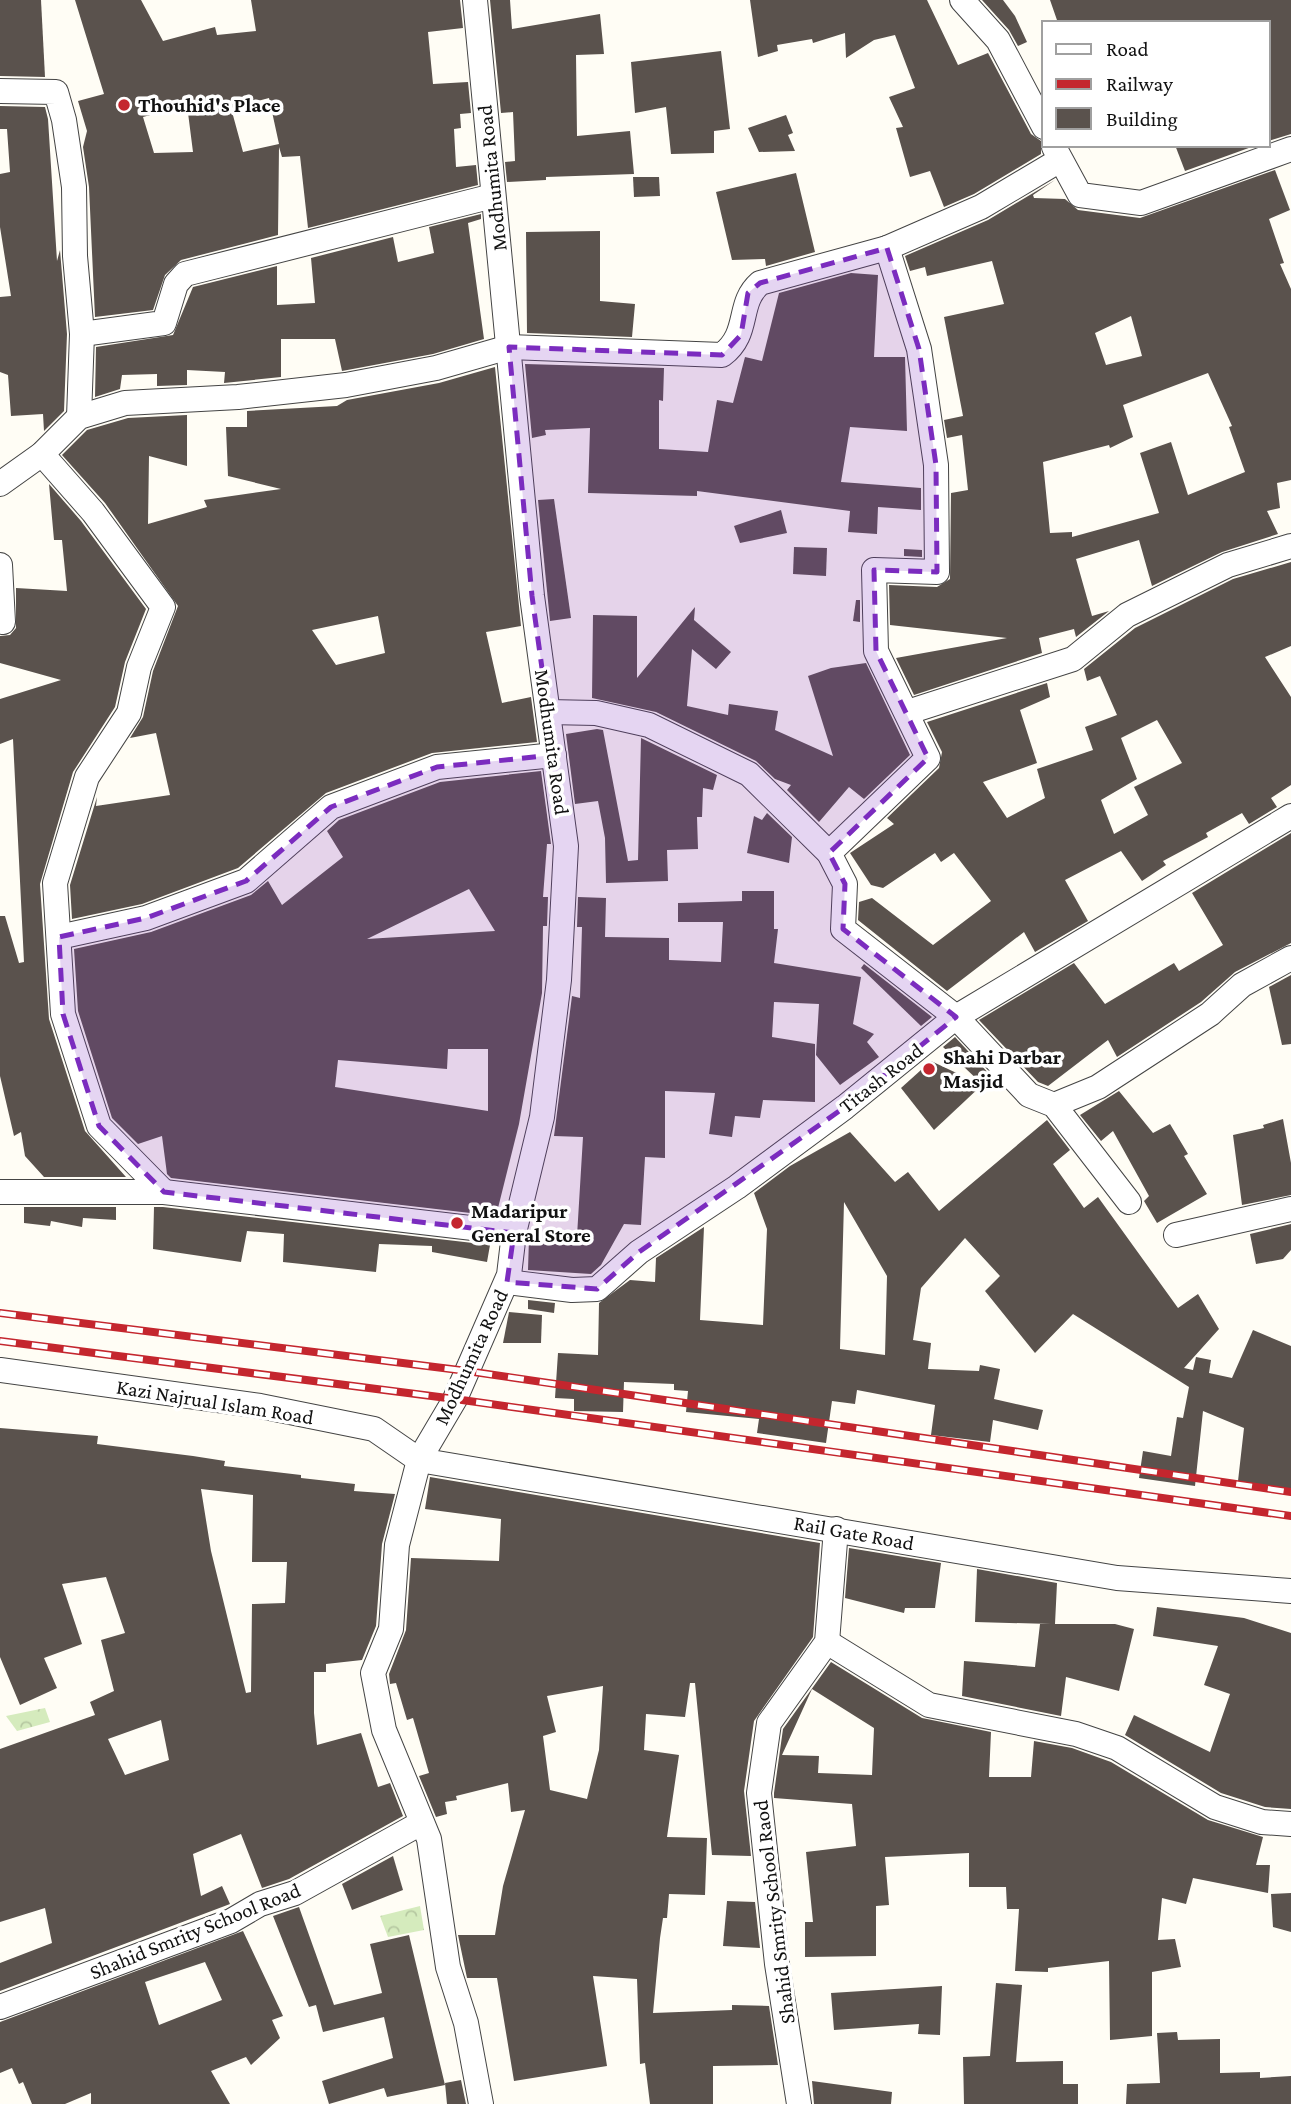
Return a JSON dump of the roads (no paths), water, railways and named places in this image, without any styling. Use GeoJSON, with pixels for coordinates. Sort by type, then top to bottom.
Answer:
{"type":"FeatureCollection","features":[{"type":"Feature","properties":{"kind":"street","name":"Modhumita Road"},"geometry":{"type":"LineString","coordinates":[[419,1460],[456,1399],[507,1282],[514,1233],[542,1117],[559,980],[566,846],[532,596],[475,0]]}},
{"type":"Feature","properties":{"kind":"street"},"geometry":{"type":"LineString","coordinates":[[962,0],[998,40],[1042,123]]}},
{"type":"Feature","properties":{"kind":"street"},"geometry":{"type":"LineString","coordinates":[[0,91],[56,92],[64,120],[74,187],[75,256],[82,334],[79,417]]}},
{"type":"Feature","properties":{"kind":"street"},"geometry":{"type":"LineString","coordinates":[[0,484],[42,454],[79,417],[125,403],[238,397],[346,385],[436,368],[509,347],[723,355],[741,335],[748,293],[760,282],[887,248],[981,207],[1057,153],[1080,195],[1141,203],[1291,149]]}},
{"type":"Feature","properties":{"kind":"street"},"geometry":{"type":"LineString","coordinates":[[82,334],[164,323],[176,284],[185,274],[493,196]]}},
{"type":"Feature","properties":{"kind":"street"},"geometry":{"type":"LineString","coordinates":[[829,853],[928,758],[908,712],[876,651],[874,570],[937,572],[936,465],[919,349],[887,248]]}},
{"type":"Feature","properties":{"kind":"street"},"geometry":{"type":"LineString","coordinates":[[42,454],[93,512],[163,607],[139,667],[129,713],[87,776],[55,883],[63,1014],[99,1126],[164,1192]]}},
{"type":"Feature","properties":{"kind":"street"},"geometry":{"type":"LineString","coordinates":[[908,712],[1073,659],[1127,615],[1228,565],[1291,547]]}},
{"type":"Feature","properties":{"kind":"street"},"geometry":{"type":"LineString","coordinates":[[0,565],[3,622]]}},
{"type":"Feature","properties":{"kind":"street"},"geometry":{"type":"LineString","coordinates":[[548,712],[596,713],[649,725],[749,774],[829,853],[845,884],[843,929],[956,1017],[1029,1095],[1054,1105],[1129,1202]]}},
{"type":"Feature","properties":{"kind":"street"},"geometry":{"type":"LineString","coordinates":[[59,937],[146,918],[246,881],[331,807],[437,767],[554,755]]}},
{"type":"Feature","properties":{"kind":"street","name":"Titash Road"},"geometry":{"type":"LineString","coordinates":[[507,1282],[572,1290],[597,1289],[639,1252],[737,1187],[845,1107],[956,1017],[1291,816]]}},
{"type":"Feature","properties":{"kind":"street"},"geometry":{"type":"LineString","coordinates":[[1054,1105],[1098,1087],[1184,1032],[1242,985],[1291,958]]}},
{"type":"Feature","properties":{"kind":"street"},"geometry":{"type":"LineString","coordinates":[[0,1192],[164,1192],[514,1233]]}},
{"type":"Feature","properties":{"kind":"street"},"geometry":{"type":"LineString","coordinates":[[1176,1235],[1291,1209]]}},
{"type":"Feature","properties":{"kind":"street","name":"Kazi Najrual Islam Road"},"geometry":{"type":"LineString","coordinates":[[0,1370],[260,1406],[374,1429],[419,1460]]}},
{"type":"Feature","properties":{"kind":"street"},"geometry":{"type":"LineString","coordinates":[[419,1460],[397,1545],[391,1629],[373,1673],[384,1730],[429,1839],[448,1968],[466,2023],[481,2104]]}},
{"type":"Feature","properties":{"kind":"street","name":"Rail Gate Road"},"geometry":{"type":"LineString","coordinates":[[419,1460],[1117,1578],[1291,1591]]}},
{"type":"Feature","properties":{"kind":"street"},"geometry":{"type":"LineString","coordinates":[[836,1529],[827,1643],[929,1705],[1076,1734],[1117,1748],[1215,1807],[1262,1822],[1291,1824]]}},
{"type":"Feature","properties":{"kind":"street","name":"Shahid Smrity School Raod"},"geometry":{"type":"LineString","coordinates":[[799,2104],[777,1964],[760,1793],[769,1723],[827,1643]]}},
{"type":"Feature","properties":{"kind":"street","name":"Shahid Smrity School Road"},"geometry":{"type":"LineString","coordinates":[[0,2007],[295,1893],[421,1823]]}},
{"type":"Feature","properties":{"kind":"railway"},"geometry":{"type":"LineString","coordinates":[[0,1313],[467,1371],[1291,1492]]}},
{"type":"Feature","properties":{"kind":"railway"},"geometry":{"type":"LineString","coordinates":[[0,1341],[455,1399],[1291,1516]]}},
{"type":"Feature","properties":{"kind":"place","name":"Thouhid's Place"},"geometry":{"type":"Point","coordinates":[124,105]}},
{"type":"Feature","properties":{"kind":"place","name":"Shahi Darbar Masjid"},"geometry":{"type":"Point","coordinates":[929,1069]}},
{"type":"Feature","properties":{"kind":"place","name":"Madaripur General Store"},"geometry":{"type":"Point","coordinates":[457,1223]}}]}
